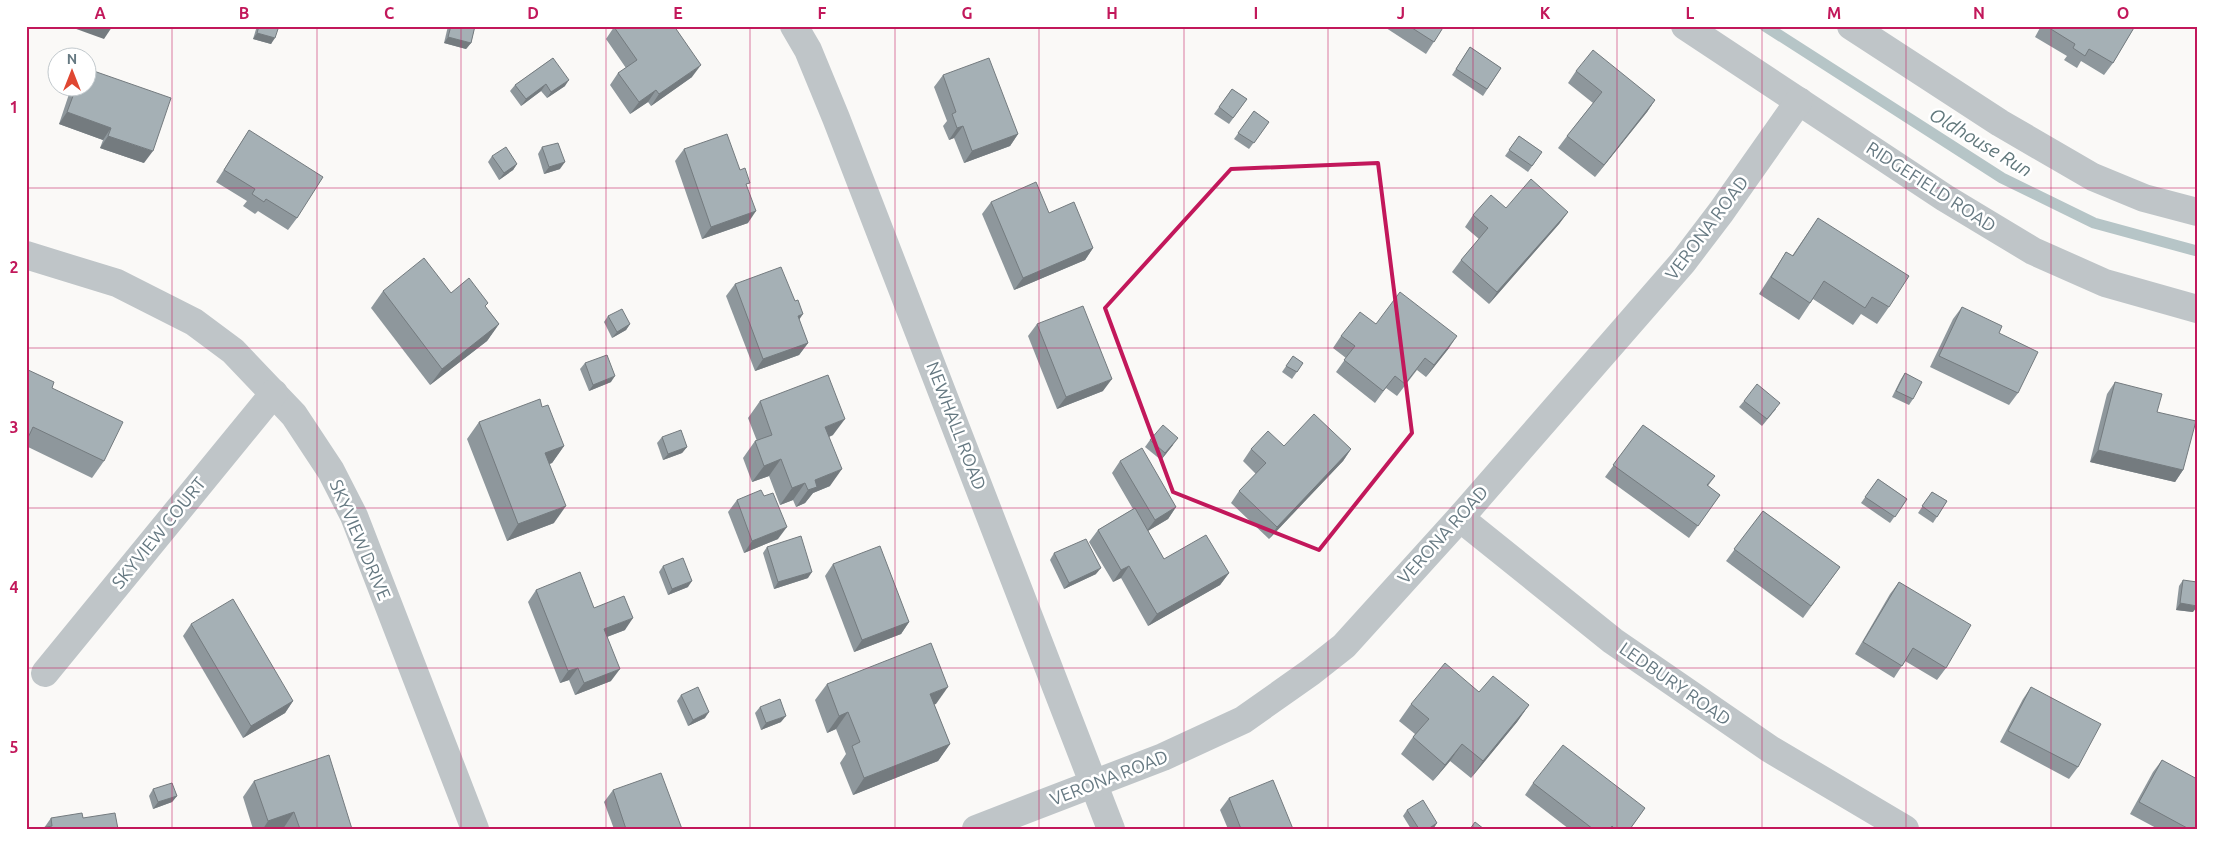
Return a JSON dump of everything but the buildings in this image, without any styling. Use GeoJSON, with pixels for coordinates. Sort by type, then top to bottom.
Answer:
{"type":"FeatureCollection","features":[{"type":"Feature","properties":{"kind":"street","name":"NEWHALL ROAD"},"geometry":{"type":"LineString","coordinates":[[794,26],[808,50],[836,118],[1111,829]]}},
{"type":"Feature","properties":{"kind":"street","name":"RIDGEFIELD ROAD"},"geometry":{"type":"LineString","coordinates":[[1685,26],[1945,198],[2033,251],[2105,284],[2197,309]]}},
{"type":"Feature","properties":{"kind":"street"},"geometry":{"type":"LineString","coordinates":[[1851,26],[2000,124],[2093,177],[2144,198],[2197,212]]}},
{"type":"Feature","properties":{"kind":"street","name":"VERONA ROAD"},"geometry":{"type":"LineString","coordinates":[[976,829],[1163,757],[1243,720],[1344,646],[1460,518],[1683,262],[1721,212],[1799,101]]}},
{"type":"Feature","properties":{"kind":"street","name":"SKYVIEW DRIVE"},"geometry":{"type":"LineString","coordinates":[[26,255],[117,284],[194,322],[233,351],[294,415],[331,471],[354,516],[475,829]]}},
{"type":"Feature","properties":{"kind":"street","name":"SKYVIEW COURT"},"geometry":{"type":"LineString","coordinates":[[45,673],[274,393]]}},
{"type":"Feature","properties":{"kind":"street","name":"LEDBURY ROAD"},"geometry":{"type":"LineString","coordinates":[[1460,518],[1613,641],[1770,749],[1905,829]]}},
{"type":"Feature","properties":{"kind":"highlighted area"},"geometry":{"type":"Polygon","coordinates":[[[1378,163],[1412,433],[1319,550],[1173,492],[1105,308],[1231,169],[1378,163]]]}},
{"type":"Feature","properties":{"kind":"waterway","name":"Oldhouse Run"},"geometry":{"type":"LineString","coordinates":[[1765,26],[2002,178],[2094,223],[2197,251]]}}]}
